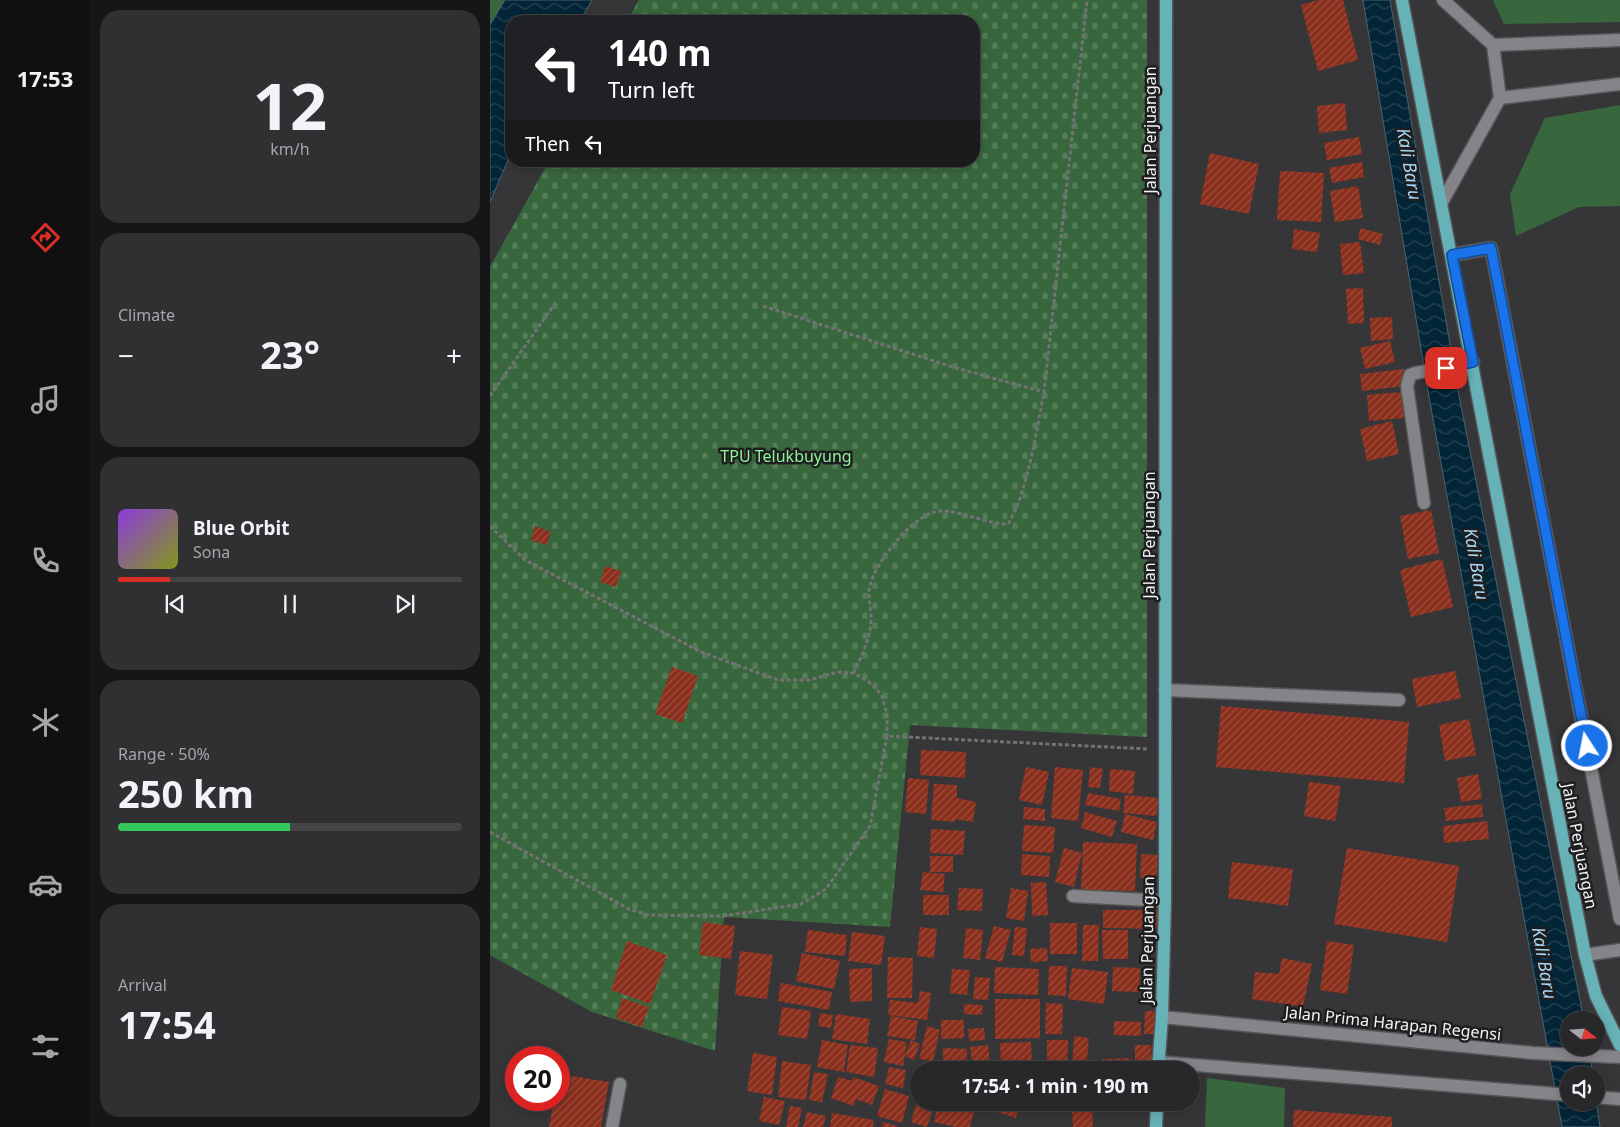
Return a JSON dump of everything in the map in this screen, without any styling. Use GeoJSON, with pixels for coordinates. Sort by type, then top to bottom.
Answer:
{"type":"FeatureCollection","features":[{"type":"Feature","properties":{"kind":"main road","name":"Jalan Perjuangan"},"geometry":{"type":"LineString","coordinates":[[1158,1061],[1162,1016],[1165,901],[1166,0]]}},
{"type":"Feature","properties":{"kind":"main road","name":"Jalan Perjuangan"},"geometry":{"type":"LineString","coordinates":[[1402,0],[1452,255],[1467,364],[1585,955],[1596,996],[1620,1045]]}},
{"type":"Feature","properties":{"kind":"main road"},"geometry":{"type":"LineString","coordinates":[[1156,1127],[1157,1111]]}},
{"type":"Feature","properties":{"kind":"street"},"geometry":{"type":"LineString","coordinates":[[1442,202],[1500,98],[1493,45],[1443,0]]}},
{"type":"Feature","properties":{"kind":"street"},"geometry":{"type":"LineString","coordinates":[[1493,45],[1620,40]]}},
{"type":"Feature","properties":{"kind":"street"},"geometry":{"type":"LineString","coordinates":[[1500,98],[1620,84]]}},
{"type":"Feature","properties":{"kind":"street"},"geometry":{"type":"LineString","coordinates":[[1452,255],[1491,248],[1620,918]]}},
{"type":"Feature","properties":{"kind":"street"},"geometry":{"type":"LineString","coordinates":[[1424,503],[1407,386],[1410,375],[1467,364]]}},
{"type":"Feature","properties":{"kind":"street"},"geometry":{"type":"LineString","coordinates":[[1165,690],[1399,700]]}},
{"type":"Feature","properties":{"kind":"street"},"geometry":{"type":"LineString","coordinates":[[1073,896],[1165,901]]}},
{"type":"Feature","properties":{"kind":"street"},"geometry":{"type":"LineString","coordinates":[[1585,955],[1620,950]]}},
{"type":"Feature","properties":{"kind":"street","name":"Jalan Prima Harapan Regensi"},"geometry":{"type":"LineString","coordinates":[[1162,1016],[1533,1053],[1620,1057]]}},
{"type":"Feature","properties":{"kind":"street"},"geometry":{"type":"LineString","coordinates":[[1200,1069],[1560,1094]]}},
{"type":"Feature","properties":{"kind":"street"},"geometry":{"type":"LineString","coordinates":[[612,1127],[620,1084]]}},
{"type":"Feature","properties":{"kind":"street"},"geometry":{"type":"LineString","coordinates":[[1605,1097],[1620,1098]]}},
{"type":"Feature","properties":{"kind":"path"},"geometry":{"type":"LineString","coordinates":[[854,673],[871,630],[871,613],[868,599],[870,584],[883,559],[903,534],[927,514],[940,511],[998,524],[1008,524],[1013,516],[1027,472],[1044,392],[1087,0]]}},
{"type":"Feature","properties":{"kind":"path"},"geometry":{"type":"LineString","coordinates":[[490,396],[556,302]]}},
{"type":"Feature","properties":{"kind":"path"},"geometry":{"type":"LineString","coordinates":[[763,306],[956,368],[1044,392]]}},
{"type":"Feature","properties":{"kind":"path"},"geometry":{"type":"LineString","coordinates":[[490,526],[525,560],[701,652],[778,680],[795,682],[838,672],[854,673],[872,684],[882,696],[888,736],[870,826],[826,889],[801,904],[724,916],[648,915],[628,909],[490,832]]}},
{"type":"Feature","properties":{"kind":"path"},"geometry":{"type":"LineString","coordinates":[[888,736],[1164,750]]}},
{"type":"Feature","properties":{"kind":"green space"},"geometry":{"type":"Polygon","coordinates":[[[490,0],[505,0],[490,25],[490,0]]]}},
{"type":"Feature","properties":{"kind":"green space","name":"TPU Telukbuyung"},"geometry":{"type":"Polygon","coordinates":[[[639,0],[1147,0],[1147,737],[910,725],[890,927],[724,917],[715,1051],[592,1012],[490,955],[490,267],[546,167],[980,167],[980,15],[630,15],[639,0]]]}},
{"type":"Feature","properties":{"kind":"green space"},"geometry":{"type":"Polygon","coordinates":[[[1493,0],[1620,0],[1620,22],[1504,24],[1493,0]]]}},
{"type":"Feature","properties":{"kind":"green space"},"geometry":{"type":"Polygon","coordinates":[[[1620,105],[1620,206],[1579,207],[1516,236],[1510,194],[1545,118],[1620,105]]]}},
{"type":"Feature","properties":{"kind":"green space"},"geometry":{"type":"Polygon","coordinates":[[[1207,1078],[1285,1088],[1284,1127],[1205,1127],[1207,1078]]]}},
{"type":"Feature","properties":{"kind":"water"},"geometry":{"type":"Polygon","coordinates":[[[505,0],[592,0],[583,15],[505,15],[505,167],[490,202],[490,25],[505,0]]]}},
{"type":"Feature","properties":{"kind":"water","name":"Kali Baru"},"geometry":{"type":"Polygon","coordinates":[[[1363,0],[1390,0],[1459,396],[1582,1011],[1560,1011],[1560,1056],[1590,1056],[1592,1066],[1560,1066],[1560,1111],[1598,1111],[1600,1127],[1562,1127],[1429,397],[1363,0]]]}},
{"type":"Feature","properties":{"kind":"building"},"geometry":{"type":"Polygon","coordinates":[[[1318,0],[1343,0],[1358,60],[1318,71],[1301,5],[1318,0]]]}},
{"type":"Feature","properties":{"kind":"building"},"geometry":{"type":"Polygon","coordinates":[[[1345,103],[1347,130],[1319,133],[1317,106],[1345,103]]]}},
{"type":"Feature","properties":{"kind":"building"},"geometry":{"type":"Polygon","coordinates":[[[1359,137],[1362,154],[1327,160],[1324,143],[1359,137]]]}},
{"type":"Feature","properties":{"kind":"building"},"geometry":{"type":"Polygon","coordinates":[[[1210,153],[1259,164],[1249,214],[1200,204],[1210,153]]]}},
{"type":"Feature","properties":{"kind":"building"},"geometry":{"type":"Polygon","coordinates":[[[1362,162],[1364,177],[1332,183],[1329,168],[1362,162]]]}},
{"type":"Feature","properties":{"kind":"building"},"geometry":{"type":"Polygon","coordinates":[[[1280,171],[1324,173],[1321,222],[1277,220],[1280,171]]]}},
{"type":"Feature","properties":{"kind":"building"},"geometry":{"type":"Polygon","coordinates":[[[1358,186],[1363,218],[1335,222],[1330,191],[1358,186]]]}},
{"type":"Feature","properties":{"kind":"building"},"geometry":{"type":"Polygon","coordinates":[[[1360,228],[1383,234],[1380,245],[1358,239],[1360,228]]]}},
{"type":"Feature","properties":{"kind":"building"},"geometry":{"type":"Polygon","coordinates":[[[1294,229],[1320,233],[1317,252],[1292,249],[1294,229]]]}},
{"type":"Feature","properties":{"kind":"building"},"geometry":{"type":"Polygon","coordinates":[[[1360,242],[1364,273],[1343,275],[1340,244],[1360,242]]]}},
{"type":"Feature","properties":{"kind":"building"},"geometry":{"type":"Polygon","coordinates":[[[1363,288],[1364,323],[1348,324],[1346,289],[1363,288]]]}},
{"type":"Feature","properties":{"kind":"building"},"geometry":{"type":"Polygon","coordinates":[[[1392,317],[1393,339],[1371,341],[1370,318],[1392,317]]]}},
{"type":"Feature","properties":{"kind":"building"},"geometry":{"type":"Polygon","coordinates":[[[1390,341],[1395,362],[1365,369],[1360,348],[1390,341]]]}},
{"type":"Feature","properties":{"kind":"building"},"geometry":{"type":"Polygon","coordinates":[[[1404,369],[1406,386],[1362,391],[1360,374],[1404,369]]]}},
{"type":"Feature","properties":{"kind":"building"},"geometry":{"type":"Polygon","coordinates":[[[1403,392],[1404,418],[1369,421],[1367,395],[1403,392]]]}},
{"type":"Feature","properties":{"kind":"building"},"geometry":{"type":"Polygon","coordinates":[[[1392,421],[1399,454],[1367,461],[1360,429],[1392,421]]]}},
{"type":"Feature","properties":{"kind":"building"},"geometry":{"type":"Polygon","coordinates":[[[1431,510],[1439,553],[1408,559],[1400,516],[1431,510]]]}},
{"type":"Feature","properties":{"kind":"building"},"geometry":{"type":"Polygon","coordinates":[[[535,526],[551,532],[547,545],[531,540],[535,526]]]}},
{"type":"Feature","properties":{"kind":"building"},"geometry":{"type":"Polygon","coordinates":[[[1442,559],[1453,607],[1411,617],[1400,570],[1442,559]]]}},
{"type":"Feature","properties":{"kind":"building"},"geometry":{"type":"Polygon","coordinates":[[[605,566],[621,571],[616,587],[600,582],[605,566]]]}},
{"type":"Feature","properties":{"kind":"building"},"geometry":{"type":"Polygon","coordinates":[[[672,667],[698,676],[682,723],[655,714],[672,667]]]}},
{"type":"Feature","properties":{"kind":"building"},"geometry":{"type":"Polygon","coordinates":[[[1455,671],[1461,698],[1417,707],[1412,679],[1455,671]]]}},
{"type":"Feature","properties":{"kind":"building"},"geometry":{"type":"Polygon","coordinates":[[[1221,706],[1409,722],[1404,783],[1216,767],[1221,706]]]}},
{"type":"Feature","properties":{"kind":"building"},"geometry":{"type":"Polygon","coordinates":[[[1469,719],[1476,755],[1445,761],[1439,725],[1469,719]]]}},
{"type":"Feature","properties":{"kind":"building"},"geometry":{"type":"Polygon","coordinates":[[[921,750],[966,752],[965,778],[920,775],[921,750]]]}},
{"type":"Feature","properties":{"kind":"building"},"geometry":{"type":"Polygon","coordinates":[[[1026,767],[1049,772],[1042,805],[1019,800],[1026,767]]]}},
{"type":"Feature","properties":{"kind":"building"},"geometry":{"type":"Polygon","coordinates":[[[1055,767],[1083,770],[1078,821],[1051,818],[1055,767]]]}},
{"type":"Feature","properties":{"kind":"building"},"geometry":{"type":"Polygon","coordinates":[[[1090,767],[1103,769],[1100,788],[1088,787],[1090,767]]]}},
{"type":"Feature","properties":{"kind":"building"},"geometry":{"type":"Polygon","coordinates":[[[1110,769],[1135,771],[1133,794],[1109,791],[1110,769]]]}},
{"type":"Feature","properties":{"kind":"building"},"geometry":{"type":"Polygon","coordinates":[[[1478,774],[1482,799],[1461,802],[1457,778],[1478,774]]]}},
{"type":"Feature","properties":{"kind":"building"},"geometry":{"type":"Polygon","coordinates":[[[908,778],[929,780],[926,814],[905,812],[908,778]]]}},
{"type":"Feature","properties":{"kind":"building"},"geometry":{"type":"Polygon","coordinates":[[[1309,782],[1341,786],[1335,821],[1304,816],[1309,782]]]}},
{"type":"Feature","properties":{"kind":"building"},"geometry":{"type":"Polygon","coordinates":[[[934,784],[957,785],[957,798],[976,802],[973,822],[955,819],[955,822],[931,820],[934,784]]]}},
{"type":"Feature","properties":{"kind":"building"},"geometry":{"type":"Polygon","coordinates":[[[1088,793],[1121,799],[1119,811],[1085,805],[1088,793]]]}},
{"type":"Feature","properties":{"kind":"building"},"geometry":{"type":"Polygon","coordinates":[[[1125,795],[1159,798],[1156,816],[1123,813],[1125,795]]]}},
{"type":"Feature","properties":{"kind":"building"},"geometry":{"type":"Polygon","coordinates":[[[1482,804],[1483,817],[1446,821],[1444,808],[1482,804]]]}},
{"type":"Feature","properties":{"kind":"building"},"geometry":{"type":"Polygon","coordinates":[[[1024,807],[1045,809],[1045,821],[1023,819],[1024,807]]]}},
{"type":"Feature","properties":{"kind":"building"},"geometry":{"type":"Polygon","coordinates":[[[1085,812],[1117,821],[1112,837],[1081,828],[1085,812]]]}},
{"type":"Feature","properties":{"kind":"building"},"geometry":{"type":"Polygon","coordinates":[[[1125,814],[1157,822],[1153,840],[1121,832],[1125,814]]]}},
{"type":"Feature","properties":{"kind":"building"},"geometry":{"type":"Polygon","coordinates":[[[1487,821],[1489,839],[1444,843],[1443,826],[1487,821]]]}},
{"type":"Feature","properties":{"kind":"building"},"geometry":{"type":"Polygon","coordinates":[[[1024,825],[1055,827],[1053,853],[1022,851],[1024,825]]]}},
{"type":"Feature","properties":{"kind":"building"},"geometry":{"type":"Polygon","coordinates":[[[931,829],[965,831],[963,855],[930,853],[931,829]]]}},
{"type":"Feature","properties":{"kind":"building"},"geometry":{"type":"Polygon","coordinates":[[[1083,842],[1137,844],[1135,891],[1081,890],[1083,842]]]}},
{"type":"Feature","properties":{"kind":"building"},"geometry":{"type":"Polygon","coordinates":[[[1064,848],[1082,853],[1074,887],[1055,882],[1064,848]]]}},
{"type":"Feature","properties":{"kind":"building"},"geometry":{"type":"Polygon","coordinates":[[[1347,848],[1459,866],[1447,942],[1334,924],[1347,848]]]}},
{"type":"Feature","properties":{"kind":"building"},"geometry":{"type":"Polygon","coordinates":[[[1022,854],[1050,856],[1049,877],[1021,875],[1022,854]]]}},
{"type":"Feature","properties":{"kind":"building"},"geometry":{"type":"Polygon","coordinates":[[[1141,854],[1158,855],[1156,879],[1140,878],[1141,854]]]}},
{"type":"Feature","properties":{"kind":"building"},"geometry":{"type":"Polygon","coordinates":[[[930,856],[953,856],[953,872],[930,872],[930,856]]]}},
{"type":"Feature","properties":{"kind":"building"},"geometry":{"type":"Polygon","coordinates":[[[1232,862],[1293,869],[1288,906],[1228,898],[1232,862]]]}},
{"type":"Feature","properties":{"kind":"building"},"geometry":{"type":"Polygon","coordinates":[[[923,872],[945,874],[943,892],[920,890],[923,872]]]}},
{"type":"Feature","properties":{"kind":"building"},"geometry":{"type":"Polygon","coordinates":[[[1046,882],[1048,915],[1032,916],[1031,883],[1046,882]]]}},
{"type":"Feature","properties":{"kind":"building"},"geometry":{"type":"Polygon","coordinates":[[[959,888],[983,889],[982,911],[957,910],[959,888]]]}},
{"type":"Feature","properties":{"kind":"building"},"geometry":{"type":"Polygon","coordinates":[[[1011,888],[1028,891],[1024,921],[1006,918],[1011,888]]]}},
{"type":"Feature","properties":{"kind":"building"},"geometry":{"type":"Polygon","coordinates":[[[923,895],[949,895],[949,915],[923,915],[923,895]]]}},
{"type":"Feature","properties":{"kind":"building"},"geometry":{"type":"Polygon","coordinates":[[[1103,910],[1162,910],[1162,929],[1103,928],[1103,910]]]}},
{"type":"Feature","properties":{"kind":"building"},"geometry":{"type":"Polygon","coordinates":[[[703,922],[735,926],[731,959],[699,955],[703,922]]]}},
{"type":"Feature","properties":{"kind":"building"},"geometry":{"type":"Polygon","coordinates":[[[1050,923],[1077,923],[1077,954],[1050,954],[1050,923]]]}},
{"type":"Feature","properties":{"kind":"building"},"geometry":{"type":"Polygon","coordinates":[[[1083,925],[1099,925],[1098,961],[1082,961],[1083,925]]]}},
{"type":"Feature","properties":{"kind":"building"},"geometry":{"type":"Polygon","coordinates":[[[994,926],[1011,930],[1002,962],[985,958],[994,926]]]}},
{"type":"Feature","properties":{"kind":"building"},"geometry":{"type":"Polygon","coordinates":[[[920,927],[937,929],[934,958],[917,956],[920,927]]]}},
{"type":"Feature","properties":{"kind":"building"},"geometry":{"type":"Polygon","coordinates":[[[1015,927],[1027,928],[1024,956],[1012,955],[1015,927]]]}},
{"type":"Feature","properties":{"kind":"building"},"geometry":{"type":"Polygon","coordinates":[[[966,928],[983,930],[980,960],[963,958],[966,928]]]}},
{"type":"Feature","properties":{"kind":"building"},"geometry":{"type":"Polygon","coordinates":[[[808,930],[847,935],[845,956],[805,952],[808,930]]]}},
{"type":"Feature","properties":{"kind":"building"},"geometry":{"type":"Polygon","coordinates":[[[1102,930],[1128,930],[1128,959],[1103,959],[1102,930]]]}},
{"type":"Feature","properties":{"kind":"building"},"geometry":{"type":"Polygon","coordinates":[[[852,932],[885,936],[881,965],[848,961],[852,932]]]}},
{"type":"Feature","properties":{"kind":"building"},"geometry":{"type":"Polygon","coordinates":[[[627,941],[667,955],[650,1004],[611,990],[627,941]]]}},
{"type":"Feature","properties":{"kind":"building"},"geometry":{"type":"Polygon","coordinates":[[[1327,941],[1354,945],[1347,994],[1320,990],[1327,941]]]}},
{"type":"Feature","properties":{"kind":"building"},"geometry":{"type":"Polygon","coordinates":[[[1047,948],[1048,961],[1031,962],[1030,949],[1047,948]]]}},
{"type":"Feature","properties":{"kind":"building"},"geometry":{"type":"Polygon","coordinates":[[[740,951],[773,955],[767,999],[735,995],[740,951]]]}},
{"type":"Feature","properties":{"kind":"building"},"geometry":{"type":"Polygon","coordinates":[[[802,953],[840,961],[834,989],[796,981],[802,953]]]}},
{"type":"Feature","properties":{"kind":"building"},"geometry":{"type":"Polygon","coordinates":[[[888,957],[913,958],[912,998],[887,998],[888,957]]]}},
{"type":"Feature","properties":{"kind":"building"},"geometry":{"type":"Polygon","coordinates":[[[1282,958],[1312,964],[1303,1007],[1252,999],[1255,972],[1279,974],[1282,958]]]}},
{"type":"Feature","properties":{"kind":"building"},"geometry":{"type":"Polygon","coordinates":[[[1049,966],[1067,966],[1066,996],[1048,995],[1049,966]]]}},
{"type":"Feature","properties":{"kind":"building"},"geometry":{"type":"Polygon","coordinates":[[[995,967],[1039,969],[1038,995],[994,993],[995,967]]]}},
{"type":"Feature","properties":{"kind":"building"},"geometry":{"type":"Polygon","coordinates":[[[1113,967],[1140,968],[1139,992],[1112,991],[1113,967]]]}},
{"type":"Feature","properties":{"kind":"building"},"geometry":{"type":"Polygon","coordinates":[[[872,968],[872,1001],[850,1002],[849,969],[872,968]]]}},
{"type":"Feature","properties":{"kind":"building"},"geometry":{"type":"Polygon","coordinates":[[[1072,968],[1108,972],[1104,1004],[1068,999],[1072,968]]]}},
{"type":"Feature","properties":{"kind":"building"},"geometry":{"type":"Polygon","coordinates":[[[952,969],[970,970],[967,995],[950,993],[952,969]]]}},
{"type":"Feature","properties":{"kind":"building"},"geometry":{"type":"Polygon","coordinates":[[[975,977],[990,978],[988,1000],[973,999],[975,977]]]}},
{"type":"Feature","properties":{"kind":"building"},"geometry":{"type":"Polygon","coordinates":[[[781,983],[832,992],[829,1010],[778,1001],[781,983]]]}},
{"type":"Feature","properties":{"kind":"building"},"geometry":{"type":"Polygon","coordinates":[[[920,991],[931,993],[927,1020],[888,1015],[890,1000],[918,1003],[920,991]]]}},
{"type":"Feature","properties":{"kind":"building"},"geometry":{"type":"Polygon","coordinates":[[[622,998],[649,1007],[642,1027],[616,1018],[622,998]]]}},
{"type":"Feature","properties":{"kind":"building"},"geometry":{"type":"Polygon","coordinates":[[[995,999],[1040,999],[1040,1038],[995,1039],[995,999]]]}},
{"type":"Feature","properties":{"kind":"building"},"geometry":{"type":"Polygon","coordinates":[[[1046,1003],[1063,1004],[1062,1034],[1045,1034],[1046,1003]]]}},
{"type":"Feature","properties":{"kind":"building"},"geometry":{"type":"Polygon","coordinates":[[[964,1004],[983,1005],[982,1015],[964,1014],[964,1004]]]}},
{"type":"Feature","properties":{"kind":"building"},"geometry":{"type":"Polygon","coordinates":[[[782,1007],[811,1011],[807,1039],[778,1035],[782,1007]]]}},
{"type":"Feature","properties":{"kind":"building"},"geometry":{"type":"Polygon","coordinates":[[[1145,1011],[1159,1011],[1158,1034],[1144,1034],[1145,1011]]]}},
{"type":"Feature","properties":{"kind":"building"},"geometry":{"type":"Polygon","coordinates":[[[820,1013],[833,1015],[831,1028],[818,1026],[820,1013]]]}},
{"type":"Feature","properties":{"kind":"building"},"geometry":{"type":"Polygon","coordinates":[[[836,1014],[870,1019],[867,1044],[832,1039],[836,1014]]]}},
{"type":"Feature","properties":{"kind":"building"},"geometry":{"type":"Polygon","coordinates":[[[891,1016],[918,1021],[915,1040],[887,1036],[891,1016]]]}},
{"type":"Feature","properties":{"kind":"building"},"geometry":{"type":"Polygon","coordinates":[[[941,1020],[964,1020],[964,1038],[941,1039],[941,1020]]]}},
{"type":"Feature","properties":{"kind":"building"},"geometry":{"type":"Polygon","coordinates":[[[1114,1021],[1141,1022],[1141,1036],[1114,1035],[1114,1021]]]}},
{"type":"Feature","properties":{"kind":"building"},"geometry":{"type":"Polygon","coordinates":[[[927,1026],[940,1030],[933,1061],[919,1059],[927,1026]]]}},
{"type":"Feature","properties":{"kind":"building"},"geometry":{"type":"Polygon","coordinates":[[[984,1028],[985,1040],[969,1041],[968,1029],[984,1028]]]}},
{"type":"Feature","properties":{"kind":"building"},"geometry":{"type":"Polygon","coordinates":[[[1074,1036],[1089,1038],[1087,1061],[1072,1061],[1074,1036]]]}},
{"type":"Feature","properties":{"kind":"building"},"geometry":{"type":"Polygon","coordinates":[[[889,1039],[907,1042],[903,1066],[884,1062],[889,1039]]]}},
{"type":"Feature","properties":{"kind":"building"},"geometry":{"type":"Polygon","coordinates":[[[822,1040],[848,1045],[844,1072],[817,1067],[822,1040]]]}},
{"type":"Feature","properties":{"kind":"building"},"geometry":{"type":"Polygon","coordinates":[[[911,1040],[920,1044],[914,1060],[905,1056],[911,1040]]]}},
{"type":"Feature","properties":{"kind":"building"},"geometry":{"type":"Polygon","coordinates":[[[1047,1040],[1068,1040],[1067,1061],[1047,1061],[1047,1040]]]}},
{"type":"Feature","properties":{"kind":"building"},"geometry":{"type":"Polygon","coordinates":[[[1031,1042],[1032,1061],[1001,1061],[1000,1043],[1031,1042]]]}},
{"type":"Feature","properties":{"kind":"building"},"geometry":{"type":"Polygon","coordinates":[[[850,1045],[878,1048],[874,1077],[846,1072],[850,1045]]]}},
{"type":"Feature","properties":{"kind":"building"},"geometry":{"type":"Polygon","coordinates":[[[988,1045],[990,1061],[972,1061],[970,1047],[988,1045]]]}},
{"type":"Feature","properties":{"kind":"building"},"geometry":{"type":"Polygon","coordinates":[[[1135,1045],[1151,1045],[1152,1061],[1135,1061],[1135,1045]]]}},
{"type":"Feature","properties":{"kind":"building"},"geometry":{"type":"Polygon","coordinates":[[[943,1048],[967,1049],[967,1061],[943,1061],[943,1048]]]}},
{"type":"Feature","properties":{"kind":"building"},"geometry":{"type":"Polygon","coordinates":[[[753,1053],[777,1057],[772,1095],[747,1091],[753,1053]]]}},
{"type":"Feature","properties":{"kind":"building"},"geometry":{"type":"Polygon","coordinates":[[[1129,1058],[1129,1061],[1102,1061],[1102,1059],[1129,1058]]]}},
{"type":"Feature","properties":{"kind":"building"},"geometry":{"type":"Polygon","coordinates":[[[782,1061],[811,1065],[806,1100],[778,1097],[782,1061]]]}},
{"type":"Feature","properties":{"kind":"building"},"geometry":{"type":"Polygon","coordinates":[[[889,1067],[906,1070],[903,1088],[885,1084],[889,1067]]]}},
{"type":"Feature","properties":{"kind":"building"},"geometry":{"type":"Polygon","coordinates":[[[814,1072],[828,1074],[822,1102],[809,1100],[814,1072]]]}},
{"type":"Feature","properties":{"kind":"building"},"geometry":{"type":"Polygon","coordinates":[[[570,1076],[609,1082],[601,1127],[549,1127],[552,1111],[570,1111],[570,1076]]]}},
{"type":"Feature","properties":{"kind":"building"},"geometry":{"type":"Polygon","coordinates":[[[838,1077],[852,1081],[853,1077],[879,1086],[872,1105],[856,1099],[854,1106],[831,1098],[838,1077]]]}},
{"type":"Feature","properties":{"kind":"building"},"geometry":{"type":"Polygon","coordinates":[[[885,1089],[909,1096],[902,1123],[877,1116],[885,1089]]]}},
{"type":"Feature","properties":{"kind":"building"},"geometry":{"type":"Polygon","coordinates":[[[764,1097],[785,1101],[779,1125],[759,1121],[764,1097]]]}},
{"type":"Feature","properties":{"kind":"building"},"geometry":{"type":"Polygon","coordinates":[[[790,1106],[802,1108],[798,1127],[786,1127],[790,1106]]]}},
{"type":"Feature","properties":{"kind":"building"},"geometry":{"type":"Polygon","coordinates":[[[1294,1110],[1392,1117],[1392,1127],[1293,1127],[1294,1110]]]}},
{"type":"Feature","properties":{"kind":"building"},"geometry":{"type":"Polygon","coordinates":[[[914,1111],[932,1111],[927,1127],[911,1122],[914,1111]]]}},
{"type":"Feature","properties":{"kind":"building"},"geometry":{"type":"Polygon","coordinates":[[[936,1111],[974,1111],[970,1127],[956,1127],[934,1122],[936,1111]]]}},
{"type":"Feature","properties":{"kind":"building"},"geometry":{"type":"Polygon","coordinates":[[[994,1111],[1018,1111],[1016,1118],[994,1111]]]}},
{"type":"Feature","properties":{"kind":"building"},"geometry":{"type":"Polygon","coordinates":[[[1072,1111],[1092,1111],[1093,1127],[1073,1127],[1072,1111]]]}},
{"type":"Feature","properties":{"kind":"building"},"geometry":{"type":"Polygon","coordinates":[[[807,1112],[826,1116],[823,1127],[803,1127],[807,1112]]]}},
{"type":"Feature","properties":{"kind":"building"},"geometry":{"type":"Polygon","coordinates":[[[832,1113],[874,1120],[873,1127],[830,1127],[832,1113]]]}},
{"type":"Feature","properties":{"kind":"building"},"geometry":{"type":"Polygon","coordinates":[[[883,1122],[897,1126],[897,1127],[882,1127],[883,1122]]]}},
{"type":"Feature","properties":{"kind":"route"},"geometry":{"type":"LineString","coordinates":[[1446,368],[1473,362],[1452,255],[1491,248],[1587,746]]}}]}
